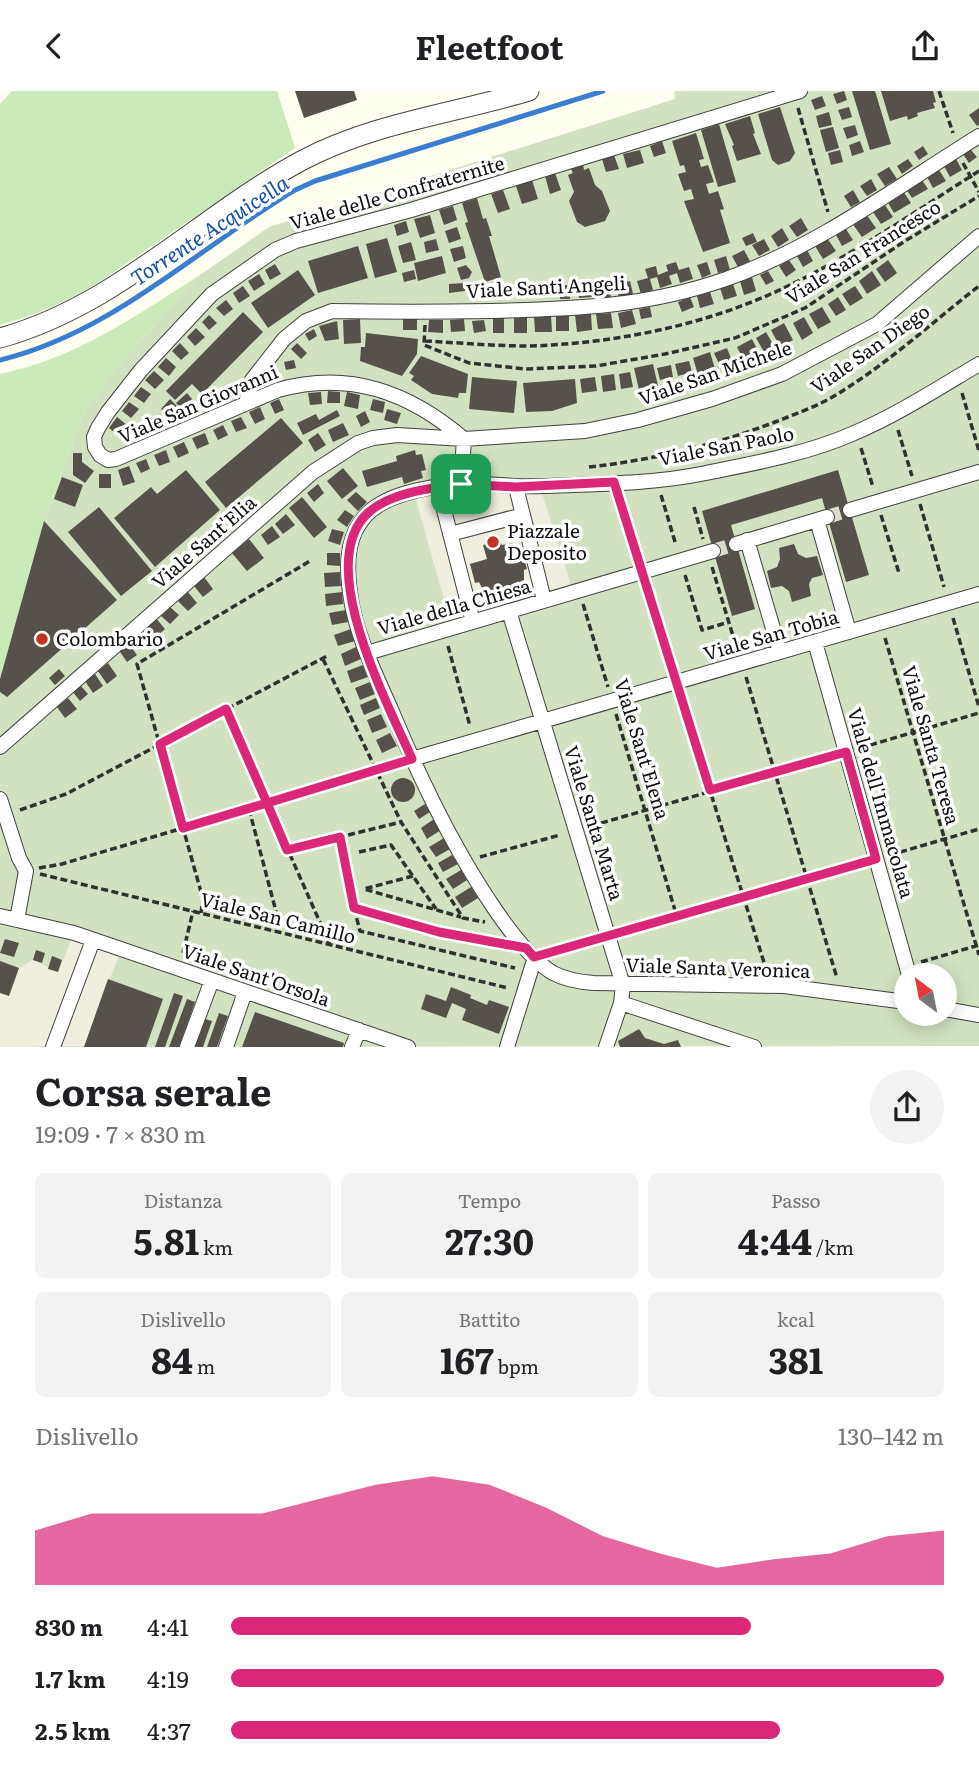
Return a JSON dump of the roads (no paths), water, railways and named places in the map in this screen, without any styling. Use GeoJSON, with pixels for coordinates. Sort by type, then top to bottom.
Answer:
{"type":"FeatureCollection","features":[{"type":"Feature","properties":{"kind":"street"},"geometry":{"type":"LineString","coordinates":[[0,338],[82,306],[127,279],[227,208],[301,161],[381,128],[529,91]]}},
{"type":"Feature","properties":{"kind":"street","name":"Viale delle Confraternite"},"geometry":{"type":"LineString","coordinates":[[100,455],[95,447],[94,437],[98,428],[141,369],[212,294],[275,250],[296,241],[411,210],[797,92]]}},
{"type":"Feature","properties":{"kind":"street","name":"Viale Santi Angeli"},"geometry":{"type":"LineString","coordinates":[[246,403],[252,380],[284,339],[306,321],[332,311],[571,309],[653,299],[727,278],[769,261],[832,227],[979,136]]}},
{"type":"Feature","properties":{"kind":"street","name":"Viale San Michele"},"geometry":{"type":"LineString","coordinates":[[464,439],[585,431],[638,421],[782,374],[877,324],[979,236]]}},
{"type":"Feature","properties":{"kind":"street","name":"Viale San Paolo"},"geometry":{"type":"LineString","coordinates":[[367,653],[350,593],[349,549],[353,535],[367,514],[377,506],[401,496],[461,484],[516,487],[614,482],[702,474],[793,454],[850,435],[894,414],[979,364]]}},
{"type":"Feature","properties":{"kind":"street","name":"Viale San Giovanni"},"geometry":{"type":"LineString","coordinates":[[100,455],[108,460],[116,460],[278,390],[302,383],[330,381],[354,383],[404,400],[443,421],[464,439]]}},
{"type":"Feature","properties":{"kind":"street","name":"Viale Sant'Elia"},"geometry":{"type":"LineString","coordinates":[[0,747],[313,472],[338,454],[373,438],[397,435],[464,439]]}},
{"type":"Feature","properties":{"kind":"street"},"geometry":{"type":"LineString","coordinates":[[461,484],[464,439]]}},
{"type":"Feature","properties":{"kind":"street"},"geometry":{"type":"LineString","coordinates":[[850,510],[979,472]]}},
{"type":"Feature","properties":{"kind":"street"},"geometry":{"type":"LineString","coordinates":[[438,487],[473,622]]}},
{"type":"Feature","properties":{"kind":"street"},"geometry":{"type":"LineString","coordinates":[[516,487],[544,600]]}},
{"type":"Feature","properties":{"kind":"street"},"geometry":{"type":"LineString","coordinates":[[450,534],[523,515]]}},
{"type":"Feature","properties":{"kind":"street"},"geometry":{"type":"LineString","coordinates":[[780,652],[742,542],[822,519],[849,632]]}},
{"type":"Feature","properties":{"kind":"street","name":"Viale della Chiesa"},"geometry":{"type":"LineString","coordinates":[[367,653],[710,551]]}},
{"type":"Feature","properties":{"kind":"street","name":"Viale San Tobia"},"geometry":{"type":"LineString","coordinates":[[412,759],[979,594]]}},
{"type":"Feature","properties":{"kind":"street","name":"Viale Santa Marta"},"geometry":{"type":"LineString","coordinates":[[509,611],[623,985],[621,1003],[606,1047]]}},
{"type":"Feature","properties":{"kind":"street","name":"Viale dell'Immacolata"},"geometry":{"type":"LineString","coordinates":[[815,642],[906,963]]}},
{"type":"Feature","properties":{"kind":"street","name":"Viale Santa Veronica"},"geometry":{"type":"LineString","coordinates":[[367,653],[412,759],[465,862],[530,959],[572,981],[623,985],[771,986],[894,1001]]}},
{"type":"Feature","properties":{"kind":"street"},"geometry":{"type":"LineString","coordinates":[[0,799],[19,858],[26,871],[17,920]]}},
{"type":"Feature","properties":{"kind":"street","name":"Viale Sant'Orsola"},"geometry":{"type":"LineString","coordinates":[[0,916],[93,940],[408,1047]]}},
{"type":"Feature","properties":{"kind":"street"},"geometry":{"type":"LineString","coordinates":[[53,1047],[93,940]]}},
{"type":"Feature","properties":{"kind":"street"},"geometry":{"type":"LineString","coordinates":[[507,1047],[524,992],[530,959]]}},
{"type":"Feature","properties":{"kind":"street"},"geometry":{"type":"LineString","coordinates":[[187,1047],[212,980]]}},
{"type":"Feature","properties":{"kind":"street"},"geometry":{"type":"LineString","coordinates":[[226,1047],[245,992]]}},
{"type":"Feature","properties":{"kind":"street"},"geometry":{"type":"LineString","coordinates":[[621,1003],[754,1047]]}},
{"type":"Feature","properties":{"kind":"street"},"geometry":{"type":"LineString","coordinates":[[957,1011],[979,1015]]}},
{"type":"Feature","properties":{"kind":"street"},"geometry":{"type":"LineString","coordinates":[[352,1047],[359,1030]]}},
{"type":"Feature","properties":{"kind":"waterway","name":"Torrente Acquicella"},"geometry":{"type":"LineString","coordinates":[[0,360],[41,347],[117,310],[257,214],[293,191],[315,181],[603,91]]}},
{"type":"Feature","properties":{"kind":"tunnel"},"geometry":{"type":"LineString","coordinates":[[827,517],[850,510]]}},
{"type":"Feature","properties":{"kind":"tunnel"},"geometry":{"type":"LineString","coordinates":[[713,551],[736,544]]}},
{"type":"Feature","properties":{"kind":"place","name":"Piazzale Deposito"},"geometry":{"type":"Point","coordinates":[493,542]}},
{"type":"Feature","properties":{"kind":"place","name":"Colombario"},"geometry":{"type":"Point","coordinates":[42,639]}}]}
